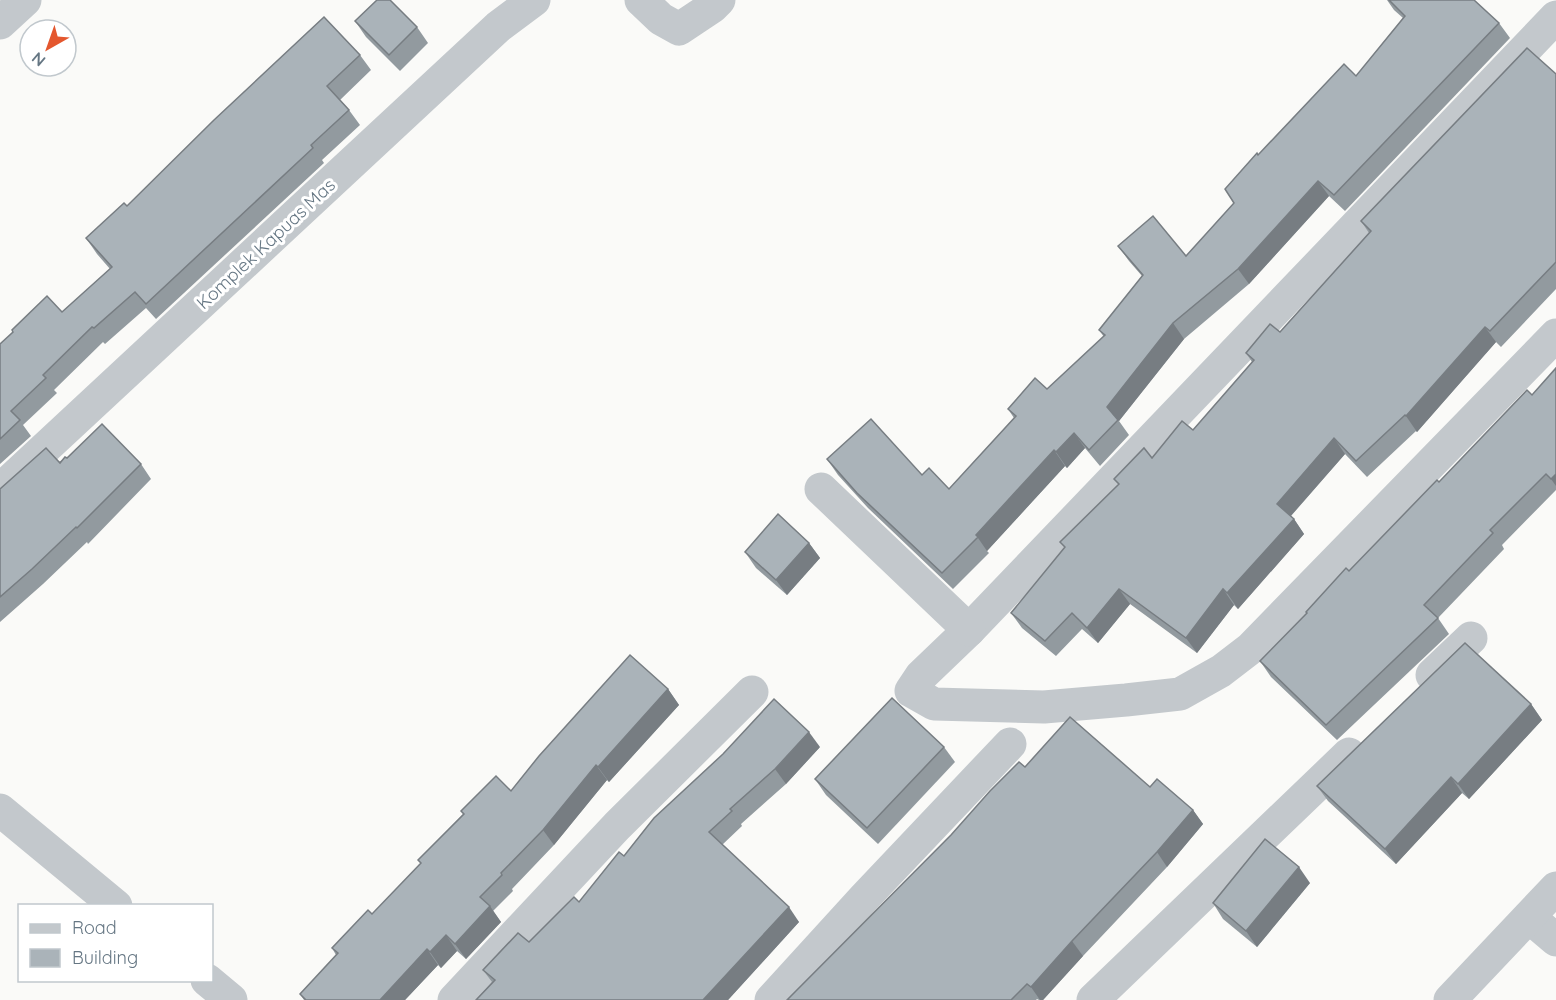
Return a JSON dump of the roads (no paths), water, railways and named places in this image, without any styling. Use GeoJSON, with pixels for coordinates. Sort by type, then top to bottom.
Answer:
{"type":"FeatureCollection","features":[{"type":"Feature","properties":{"kind":"street"},"geometry":{"type":"LineString","coordinates":[[0,23],[25,0]]}},
{"type":"Feature","properties":{"kind":"street","name":"Komplek Kapuas Mas"},"geometry":{"type":"LineString","coordinates":[[0,490],[498,27],[534,0]]}},
{"type":"Feature","properties":{"kind":"street"},"geometry":{"type":"LineString","coordinates":[[641,0],[661,19],[679,29],[719,0]]}},
{"type":"Feature","properties":{"kind":"street"},"geometry":{"type":"LineString","coordinates":[[1556,17],[969,630],[921,676],[910,691],[934,704],[1044,706],[1180,694],[1221,671],[1251,648],[1556,335]]}},
{"type":"Feature","properties":{"kind":"street"},"geometry":{"type":"LineString","coordinates":[[821,489],[969,630]]}},
{"type":"Feature","properties":{"kind":"street"},"geometry":{"type":"LineString","coordinates":[[1411,696],[1471,639]]}},
{"type":"Feature","properties":{"kind":"street"},"geometry":{"type":"LineString","coordinates":[[454,1000],[617,826],[752,692]]}},
{"type":"Feature","properties":{"kind":"street"},"geometry":{"type":"LineString","coordinates":[[1093,1000],[1368,737]]}},
{"type":"Feature","properties":{"kind":"street"},"geometry":{"type":"LineString","coordinates":[[771,1000],[1010,744]]}},
{"type":"Feature","properties":{"kind":"street"},"geometry":{"type":"LineString","coordinates":[[0,810],[114,904]]}},
{"type":"Feature","properties":{"kind":"street"},"geometry":{"type":"LineString","coordinates":[[1450,1000],[1556,888]]}},
{"type":"Feature","properties":{"kind":"street"},"geometry":{"type":"LineString","coordinates":[[1529,917],[1556,940]]}},
{"type":"Feature","properties":{"kind":"street"},"geometry":{"type":"LineString","coordinates":[[208,982],[231,1000]]}}]}
